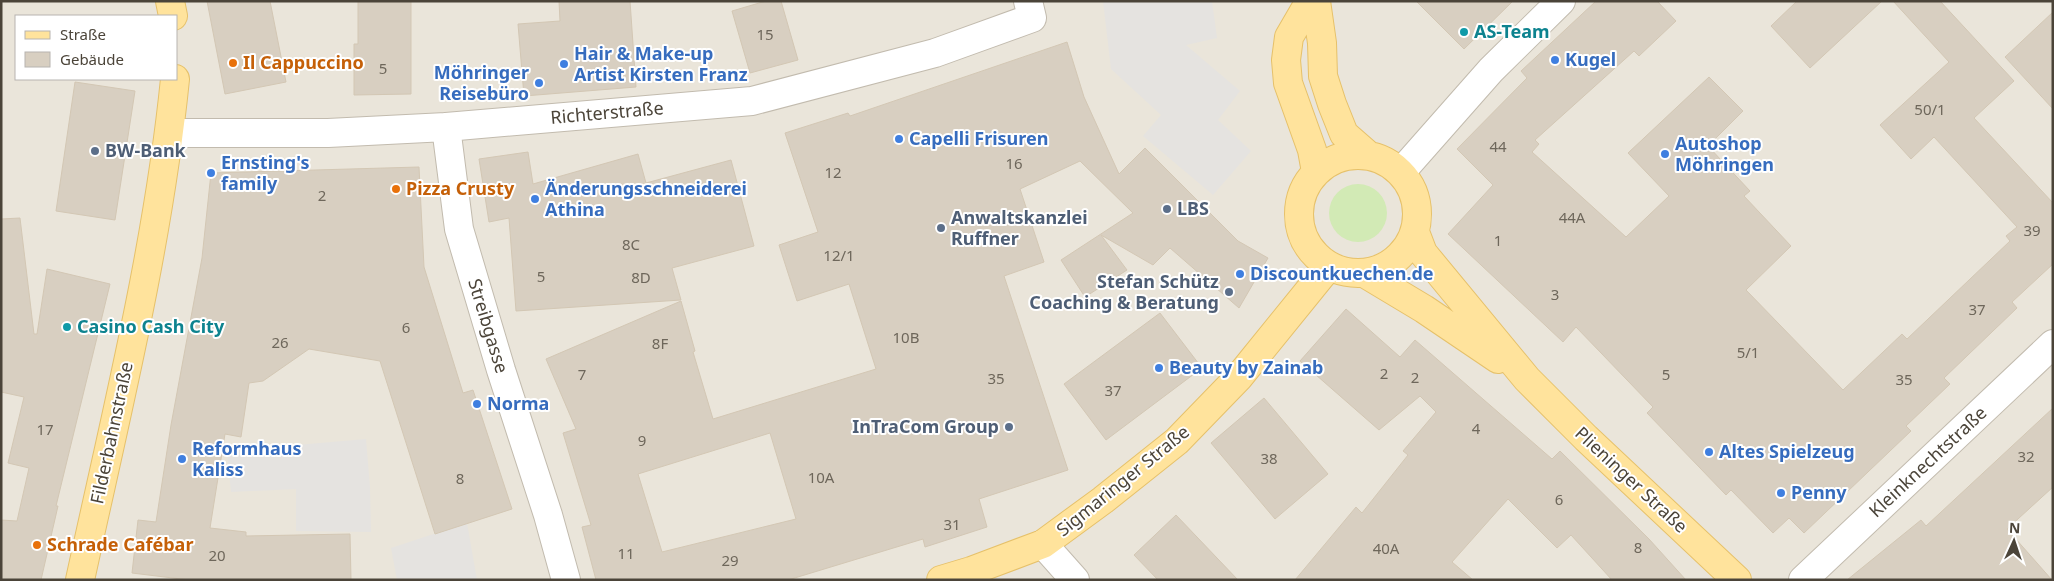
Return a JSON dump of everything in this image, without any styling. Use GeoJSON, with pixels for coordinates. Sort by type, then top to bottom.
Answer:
{"type":"FeatureCollection","features":[{"type":"Feature","properties":{"kind":"main road"},"geometry":{"type":"LineString","coordinates":[[170,1],[173,15]]}},
{"type":"Feature","properties":{"kind":"main road"},"geometry":{"type":"LineString","coordinates":[[1310,1],[1289,37],[1286,60],[1288,83],[1312,150],[1316,172]]}},
{"type":"Feature","properties":{"kind":"main road"},"geometry":{"type":"LineString","coordinates":[[1316,1],[1322,43],[1323,76],[1332,104],[1344,134],[1368,155]]}},
{"type":"Feature","properties":{"kind":"main road","name":"Filderbahnstraße"},"geometry":{"type":"LineString","coordinates":[[80,580],[140,306],[170,133],[175,80]]}},
{"type":"Feature","properties":{"kind":"main road"},"geometry":{"type":"LineString","coordinates":[[1350,155],[1368,155],[1386,161],[1401,172],[1410,185],[1416,200],[1418,216],[1415,232],[1408,247],[1396,260],[1381,268],[1364,273],[1346,272],[1330,266],[1314,253],[1304,237],[1299,219],[1300,199],[1308,182],[1316,172],[1332,160],[1350,155]]}},
{"type":"Feature","properties":{"kind":"main road","name":"Plieninger Straße"},"geometry":{"type":"LineString","coordinates":[[1415,232],[1423,253],[1527,379],[1586,438],[1737,580]]}},
{"type":"Feature","properties":{"kind":"main road","name":"Sigmaringer Straße"},"geometry":{"type":"LineString","coordinates":[[941,580],[971,572],[1043,544],[1103,500],[1177,441],[1239,377],[1330,266]]}},
{"type":"Feature","properties":{"kind":"main road","name":"Plieninger Straße"},"geometry":{"type":"LineString","coordinates":[[1364,273],[1424,309],[1527,379]]}},
{"type":"Feature","properties":{"kind":"street"},"geometry":{"type":"LineString","coordinates":[[1401,172],[1491,70],[1561,1]]}},
{"type":"Feature","properties":{"kind":"street","name":"Richterstraße"},"geometry":{"type":"LineString","coordinates":[[170,133],[328,133],[446,127],[752,101],[934,53],[1030,10]]}},
{"type":"Feature","properties":{"kind":"street","name":"Streibgasse"},"geometry":{"type":"LineString","coordinates":[[446,127],[459,229],[501,370],[548,515],[566,580]]}},
{"type":"Feature","properties":{"kind":"street","name":"Kleinknechtstraße"},"geometry":{"type":"LineString","coordinates":[[1803,580],[2053,344]]}},
{"type":"Feature","properties":{"kind":"street"},"geometry":{"type":"LineString","coordinates":[[1043,544],[1074,580]]}},
{"type":"Feature","properties":{"kind":"shaded area"},"geometry":{"type":"Polygon","coordinates":[[[1,1],[2053,1],[2053,580],[1,580],[1,1]]]}},
{"type":"Feature","properties":{"kind":"shaded area"},"geometry":{"type":"Polygon","coordinates":[[[1103,1],[1212,1],[1217,38],[1186,45],[1240,91],[1218,120],[1251,151],[1213,195],[1143,136],[1161,115],[1111,69],[1103,1]]]}},
{"type":"Feature","properties":{"kind":"shaded area"},"geometry":{"type":"Polygon","coordinates":[[[366,439],[371,532],[296,531],[296,489],[231,492],[227,451],[366,439]]]}},
{"type":"Feature","properties":{"kind":"shaded area"},"geometry":{"type":"Polygon","coordinates":[[[467,523],[477,580],[397,580],[391,548],[467,523]]]}},
{"type":"Feature","properties":{"kind":"green space"},"geometry":{"type":"Polygon","coordinates":[[[1352,184],[1364,184],[1379,192],[1387,207],[1387,219],[1379,234],[1364,242],[1352,242],[1337,234],[1329,219],[1329,207],[1337,192],[1352,184]]]}},
{"type":"Feature","properties":{"kind":"building"},"geometry":{"type":"Polygon","coordinates":[[[207,1],[270,1],[286,82],[225,94],[207,1]]]}},
{"type":"Feature","properties":{"kind":"building"},"geometry":{"type":"Polygon","coordinates":[[[358,1],[411,1],[411,94],[354,95],[354,44],[358,44],[358,1]]]}},
{"type":"Feature","properties":{"kind":"building"},"geometry":{"type":"Polygon","coordinates":[[[559,1],[630,1],[636,87],[524,96],[518,24],[560,21],[559,1]]]}},
{"type":"Feature","properties":{"kind":"building"},"geometry":{"type":"Polygon","coordinates":[[[766,1],[781,1],[798,60],[750,73],[732,11],[766,1]]]}},
{"type":"Feature","properties":{"kind":"building","name":"AS-Team"},"geometry":{"type":"Polygon","coordinates":[[[1416,1],[1513,1],[1464,49],[1416,1]]]}},
{"type":"Feature","properties":{"kind":"building"},"geometry":{"type":"Polygon","coordinates":[[[1596,1],[1657,1],[1676,21],[1639,56],[1634,51],[1535,140],[1539,144],[1532,152],[1626,237],[1669,196],[1628,153],[1709,77],[1743,111],[1708,146],[1750,191],[1744,196],[1791,246],[1746,290],[1843,390],[1902,334],[1907,339],[2010,241],[2006,236],[2017,227],[1934,137],[1911,159],[1880,125],[1949,62],[1893,1],[1940,1],[2014,81],[1974,118],[2053,203],[2053,264],[2012,302],[2017,308],[1944,378],[1950,384],[1906,426],[1911,431],[1804,533],[1789,518],[1773,533],[1731,490],[1726,495],[1647,413],[1653,407],[1576,327],[1563,342],[1448,234],[1493,185],[1457,149],[1527,78],[1521,71],[1596,1]]]}},
{"type":"Feature","properties":{"kind":"building"},"geometry":{"type":"Polygon","coordinates":[[[1797,1],[1882,1],[1810,68],[1771,26],[1797,1]]]}},
{"type":"Feature","properties":{"kind":"building"},"geometry":{"type":"Polygon","coordinates":[[[2053,12],[2053,109],[2005,57],[2053,12]]]}},
{"type":"Feature","properties":{"kind":"building"},"geometry":{"type":"Polygon","coordinates":[[[1067,42],[1084,97],[1119,174],[1145,148],[1238,241],[1268,258],[1239,308],[1170,248],[1153,265],[1101,235],[1127,270],[1085,297],[1061,260],[1133,213],[1080,161],[1020,189],[1044,262],[1004,276],[1068,470],[979,499],[987,527],[925,547],[923,539],[788,580],[596,580],[582,527],[591,525],[563,433],[576,429],[546,359],[681,301],[695,351],[693,352],[713,419],[876,369],[849,284],[797,301],[779,245],[818,232],[785,133],[848,113],[850,116],[1067,42]],[[770,433],[638,474],[662,552],[796,519],[770,433]]]}},
{"type":"Feature","properties":{"kind":"building","name":"BW-Bank"},"geometry":{"type":"Polygon","coordinates":[[[75,82],[135,91],[115,220],[56,211],[75,82]]]}},
{"type":"Feature","properties":{"kind":"building"},"geometry":{"type":"Polygon","coordinates":[[[528,152],[533,184],[638,154],[646,183],[731,160],[754,246],[672,268],[681,300],[516,311],[509,218],[489,222],[479,159],[528,152]]]}},
{"type":"Feature","properties":{"kind":"building"},"geometry":{"type":"Polygon","coordinates":[[[419,167],[424,267],[463,393],[473,390],[512,509],[435,534],[380,361],[309,349],[263,381],[249,383],[241,437],[225,434],[210,528],[246,532],[246,536],[350,534],[351,580],[189,580],[132,573],[138,520],[156,522],[171,425],[202,258],[211,173],[419,167]]]}},
{"type":"Feature","properties":{"kind":"building"},"geometry":{"type":"Polygon","coordinates":[[[20,218],[34,334],[37,334],[47,269],[110,284],[56,506],[58,506],[41,580],[1,580],[1,520],[17,521],[29,468],[8,463],[24,397],[1,392],[1,219],[20,218]]]}},
{"type":"Feature","properties":{"kind":"building"},"geometry":{"type":"Polygon","coordinates":[[[1346,309],[1400,357],[1415,340],[1552,459],[1560,451],[1649,539],[1686,580],[1612,580],[1571,535],[1557,548],[1508,499],[1452,562],[1473,580],[1295,580],[1356,507],[1362,513],[1408,455],[1403,451],[1436,412],[1420,396],[1379,430],[1300,361],[1346,309]]]}},
{"type":"Feature","properties":{"kind":"building"},"geometry":{"type":"Polygon","coordinates":[[[1160,313],[1202,368],[1106,440],[1064,384],[1160,313]]]}},
{"type":"Feature","properties":{"kind":"building"},"geometry":{"type":"Polygon","coordinates":[[[1264,398],[1328,474],[1275,519],[1211,443],[1264,398]]]}},
{"type":"Feature","properties":{"kind":"building"},"geometry":{"type":"Polygon","coordinates":[[[2053,408],[2053,487],[2007,529],[2052,580],[1847,580],[1921,520],[1926,526],[2053,408]]]}},
{"type":"Feature","properties":{"kind":"building"},"geometry":{"type":"Polygon","coordinates":[[[1176,515],[1238,580],[1158,580],[1134,555],[1176,515]]]}},
{"type":"Feature","properties":{"kind":"place","name":"AS-Team"},"geometry":{"type":"Point","coordinates":[1464,32]}},
{"type":"Feature","properties":{"kind":"place","name":"Kugel"},"geometry":{"type":"Point","coordinates":[1555,60]}},
{"type":"Feature","properties":{"kind":"place","name":"Il Cappuccino"},"geometry":{"type":"Point","coordinates":[233,63]}},
{"type":"Feature","properties":{"kind":"place","name":"Hair & Make-up Artist Kirsten Franz"},"geometry":{"type":"Point","coordinates":[564,64]}},
{"type":"Feature","properties":{"kind":"place","name":"Möhringer Reisebüro"},"geometry":{"type":"Point","coordinates":[539,83]}},
{"type":"Feature","properties":{"kind":"place","name":"Capelli Frisuren"},"geometry":{"type":"Point","coordinates":[899,139]}},
{"type":"Feature","properties":{"kind":"place","name":"BW-Bank"},"geometry":{"type":"Point","coordinates":[95,151]}},
{"type":"Feature","properties":{"kind":"place","name":"Autoshop Möhringen"},"geometry":{"type":"Point","coordinates":[1665,154]}},
{"type":"Feature","properties":{"kind":"place","name":"Ernsting's family"},"geometry":{"type":"Point","coordinates":[211,173]}},
{"type":"Feature","properties":{"kind":"place","name":"Pizza Crusty"},"geometry":{"type":"Point","coordinates":[396,189]}},
{"type":"Feature","properties":{"kind":"place","name":"Änderungsschneiderei Athina"},"geometry":{"type":"Point","coordinates":[535,199]}},
{"type":"Feature","properties":{"kind":"place","name":"LBS"},"geometry":{"type":"Point","coordinates":[1167,209]}},
{"type":"Feature","properties":{"kind":"place","name":"Anwaltskanzlei Ruffner"},"geometry":{"type":"Point","coordinates":[941,228]}},
{"type":"Feature","properties":{"kind":"place","name":"Discountkuechen.de"},"geometry":{"type":"Point","coordinates":[1240,274]}},
{"type":"Feature","properties":{"kind":"place","name":"Stefan Schütz Coaching & Beratung"},"geometry":{"type":"Point","coordinates":[1229,292]}},
{"type":"Feature","properties":{"kind":"place","name":"Casino Cash City"},"geometry":{"type":"Point","coordinates":[67,327]}},
{"type":"Feature","properties":{"kind":"place","name":"Beauty by Zainab"},"geometry":{"type":"Point","coordinates":[1159,368]}},
{"type":"Feature","properties":{"kind":"place","name":"Norma"},"geometry":{"type":"Point","coordinates":[477,404]}},
{"type":"Feature","properties":{"kind":"place","name":"InTraCom Group"},"geometry":{"type":"Point","coordinates":[1009,427]}},
{"type":"Feature","properties":{"kind":"place","name":"Altes Spielzeug"},"geometry":{"type":"Point","coordinates":[1709,452]}},
{"type":"Feature","properties":{"kind":"place","name":"Reformhaus Kaliss"},"geometry":{"type":"Point","coordinates":[182,459]}},
{"type":"Feature","properties":{"kind":"place","name":"Penny"},"geometry":{"type":"Point","coordinates":[1781,493]}},
{"type":"Feature","properties":{"kind":"place","name":"Schrade Cafébar"},"geometry":{"type":"Point","coordinates":[37,545]}}]}
